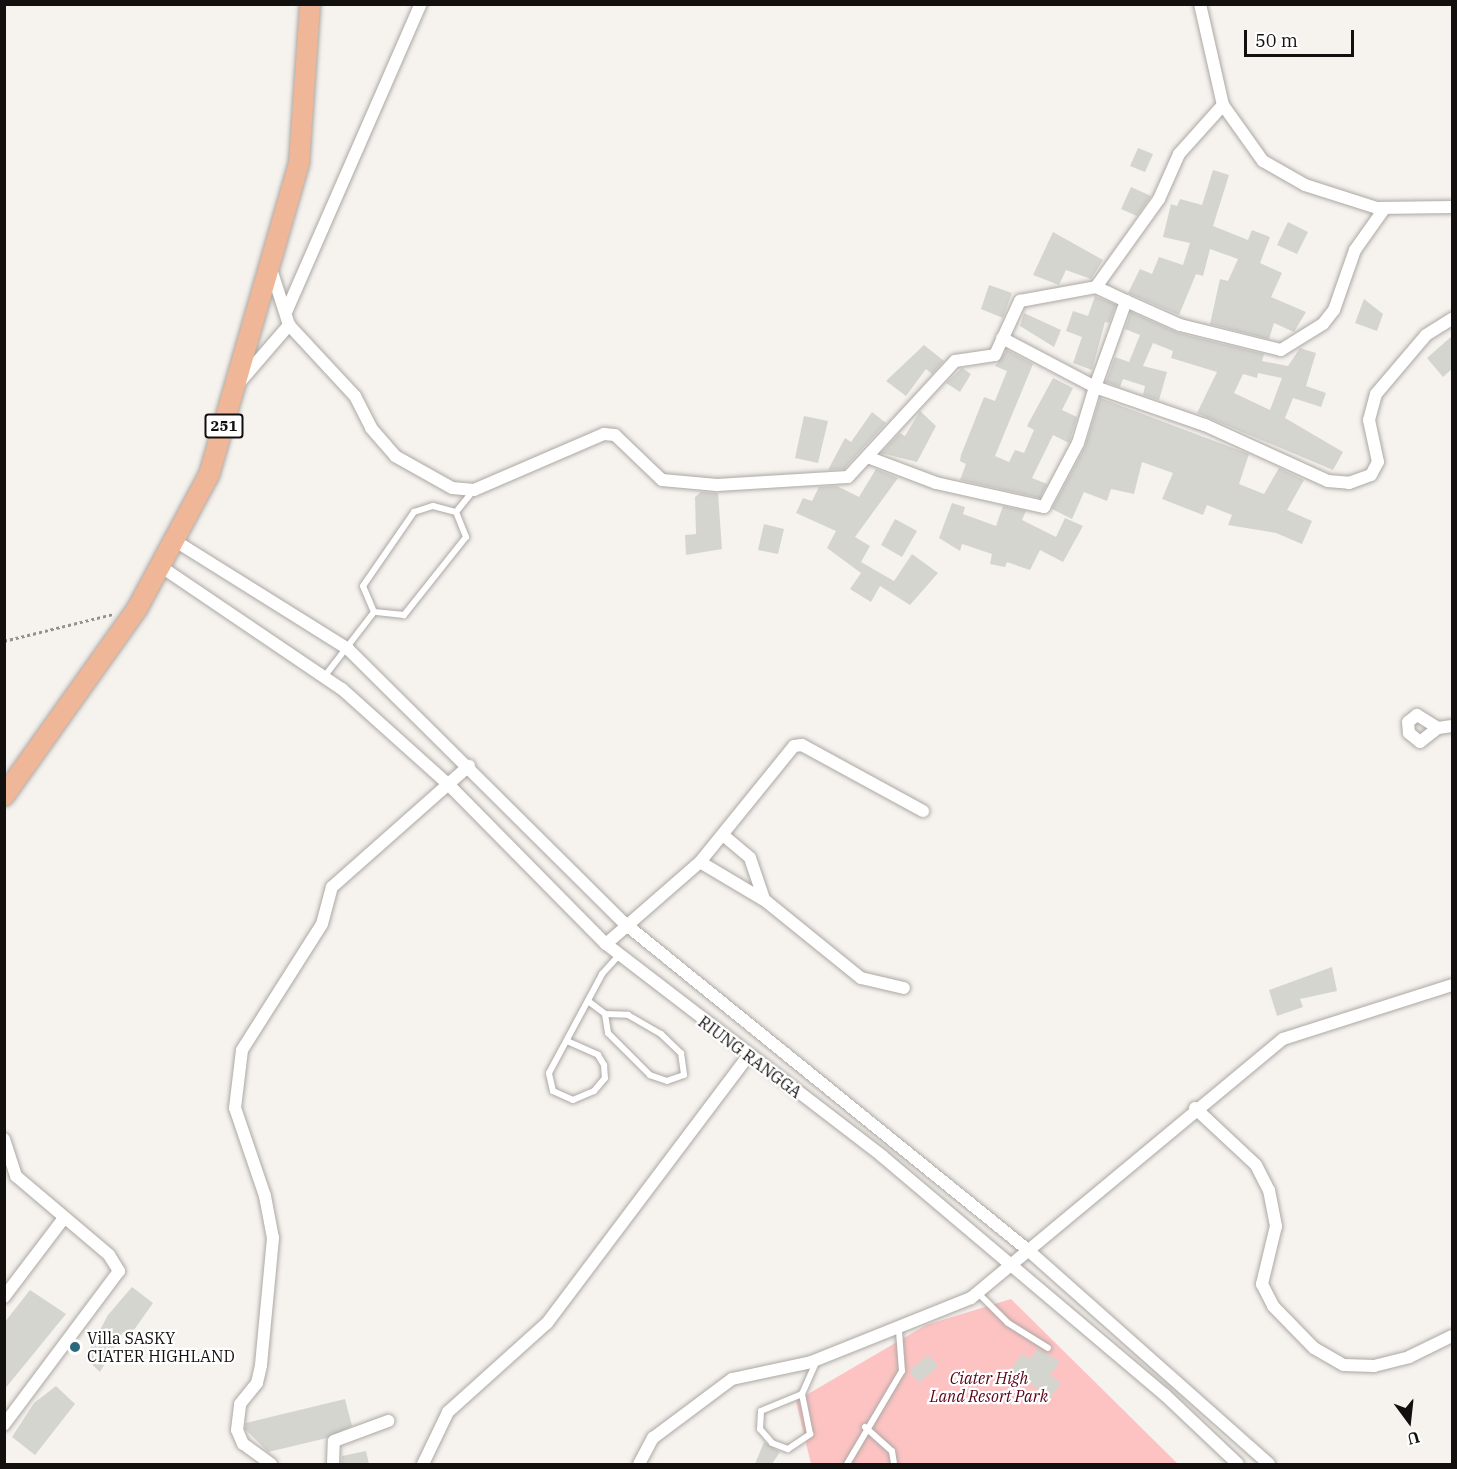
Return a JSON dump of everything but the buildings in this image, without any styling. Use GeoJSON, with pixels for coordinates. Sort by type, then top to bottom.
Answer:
{"type":"FeatureCollection","features":[{"type":"Feature","properties":{"kind":"main road","name":"251"},"geometry":{"type":"LineString","coordinates":[[4,796],[163,568],[209,475],[272,272],[299,163],[310,4]]}},
{"type":"Feature","properties":{"kind":"street"},"geometry":{"type":"LineString","coordinates":[[287,310],[421,4]]}},
{"type":"Feature","properties":{"kind":"street"},"geometry":{"type":"LineString","coordinates":[[1200,4],[1223,105],[1263,161],[1305,185],[1384,208],[1452,207]]}},
{"type":"Feature","properties":{"kind":"street"},"geometry":{"type":"LineString","coordinates":[[1096,287],[1159,199],[1179,154],[1223,105]]}},
{"type":"Feature","properties":{"kind":"street"},"geometry":{"type":"LineString","coordinates":[[272,272],[287,310],[289,325],[355,396],[371,428],[395,456],[452,488],[474,490],[604,434],[621,440],[655,476],[688,484],[848,477],[870,458],[949,367],[961,359],[992,357],[1025,298],[1096,287],[1180,325],[1281,350],[1323,324],[1334,310],[1355,250],[1384,208]]}},
{"type":"Feature","properties":{"kind":"street"},"geometry":{"type":"LineString","coordinates":[[870,458],[936,483],[1040,510],[1077,443],[1126,301]]}},
{"type":"Feature","properties":{"kind":"street"},"geometry":{"type":"LineString","coordinates":[[1002,338],[1095,387],[1205,425],[1328,481],[1349,483],[1371,475],[1378,462],[1369,420],[1376,394],[1426,335],[1452,319]]}},
{"type":"Feature","properties":{"kind":"street"},"geometry":{"type":"LineString","coordinates":[[237,385],[289,325]]}},
{"type":"Feature","properties":{"kind":"street"},"geometry":{"type":"LineString","coordinates":[[177,542],[348,649],[469,766],[624,923],[1029,1251],[1269,1464]]}},
{"type":"Feature","properties":{"kind":"street","name":"RIUNG RANGGA"},"geometry":{"type":"LineString","coordinates":[[163,568],[324,676],[450,786],[606,944],[748,1056],[882,1156],[1014,1265],[1238,1464]]}},
{"type":"Feature","properties":{"kind":"street"},"geometry":{"type":"LineString","coordinates":[[1438,728],[1452,726]]}},
{"type":"Feature","properties":{"kind":"street"},"geometry":{"type":"LineString","coordinates":[[606,944],[624,923],[700,862],[794,746],[802,745],[923,811]]}},
{"type":"Feature","properties":{"kind":"street"},"geometry":{"type":"LineString","coordinates":[[271,1464],[243,1444],[237,1431],[240,1404],[257,1383],[261,1365],[273,1238],[265,1196],[235,1108],[242,1050],[322,924],[332,887],[450,786],[469,766]]}},
{"type":"Feature","properties":{"kind":"street"},"geometry":{"type":"LineString","coordinates":[[723,835],[750,858],[766,902]]}},
{"type":"Feature","properties":{"kind":"street"},"geometry":{"type":"LineString","coordinates":[[700,862],[766,902],[861,978],[904,988]]}},
{"type":"Feature","properties":{"kind":"street"},"geometry":{"type":"LineString","coordinates":[[639,1464],[653,1438],[732,1379],[817,1360],[899,1330],[978,1293],[1014,1265],[1195,1108],[1282,1039],[1452,985]]}},
{"type":"Feature","properties":{"kind":"street"},"geometry":{"type":"LineString","coordinates":[[423,1464],[447,1412],[547,1323],[748,1056]]}},
{"type":"Feature","properties":{"kind":"street"},"geometry":{"type":"LineString","coordinates":[[1195,1108],[1256,1165],[1269,1190],[1276,1226],[1262,1284],[1273,1306],[1314,1348],[1344,1365],[1374,1366],[1409,1357],[1452,1336]]}},
{"type":"Feature","properties":{"kind":"street"},"geometry":{"type":"LineString","coordinates":[[4,1139],[8,1169],[118,1264],[117,1278],[4,1425]]}},
{"type":"Feature","properties":{"kind":"street"},"geometry":{"type":"LineString","coordinates":[[4,1297],[64,1218]]}},
{"type":"Feature","properties":{"kind":"street"},"geometry":{"type":"LineString","coordinates":[[333,1464],[334,1441],[388,1421]]}},
{"type":"Feature","properties":{"kind":"lane"},"geometry":{"type":"LineString","coordinates":[[456,512],[474,490]]}},
{"type":"Feature","properties":{"kind":"lane"},"geometry":{"type":"LineString","coordinates":[[374,612],[363,586],[414,512],[433,506],[456,512]]}},
{"type":"Feature","properties":{"kind":"lane"},"geometry":{"type":"LineString","coordinates":[[374,612],[404,615],[466,537],[456,512]]}},
{"type":"Feature","properties":{"kind":"lane"},"geometry":{"type":"LineString","coordinates":[[324,676],[348,649],[374,612]]}},
{"type":"Feature","properties":{"kind":"lane"},"geometry":{"type":"LineString","coordinates":[[567,1041],[598,1055],[604,1065],[605,1078],[594,1091],[573,1100],[553,1091],[550,1081],[554,1061],[588,1001],[619,955]]}},
{"type":"Feature","properties":{"kind":"lane"},"geometry":{"type":"LineString","coordinates":[[588,1001],[605,1014],[628,1015],[661,1034],[681,1053],[684,1075],[667,1081],[650,1075],[608,1033],[605,1014]]}},
{"type":"Feature","properties":{"kind":"lane"},"geometry":{"type":"LineString","coordinates":[[978,1293],[1008,1323],[1048,1348]]}},
{"type":"Feature","properties":{"kind":"lane"},"geometry":{"type":"LineString","coordinates":[[847,1464],[865,1427],[902,1371],[899,1330]]}},
{"type":"Feature","properties":{"kind":"lane"},"geometry":{"type":"LineString","coordinates":[[802,1394],[761,1411],[759,1429],[772,1443],[788,1449],[810,1434],[802,1394],[817,1360]]}},
{"type":"Feature","properties":{"kind":"lane"},"geometry":{"type":"LineString","coordinates":[[865,1427],[892,1451],[894,1464]]}},
{"type":"Feature","properties":{"kind":"path"},"geometry":{"type":"LineString","coordinates":[[4,641],[136,609]]}},
{"type":"Feature","properties":{"kind":"green space","name":"Ciater High Land Resort Park"},"geometry":{"type":"Polygon","coordinates":[[[1011,1299],[1178,1464],[811,1464],[796,1401],[926,1325],[1011,1299]]]}},
{"type":"Feature","properties":{"kind":"place","name":"Villa SASKY CIATER HIGHLAND"},"geometry":{"type":"Point","coordinates":[75,1347]}}]}
